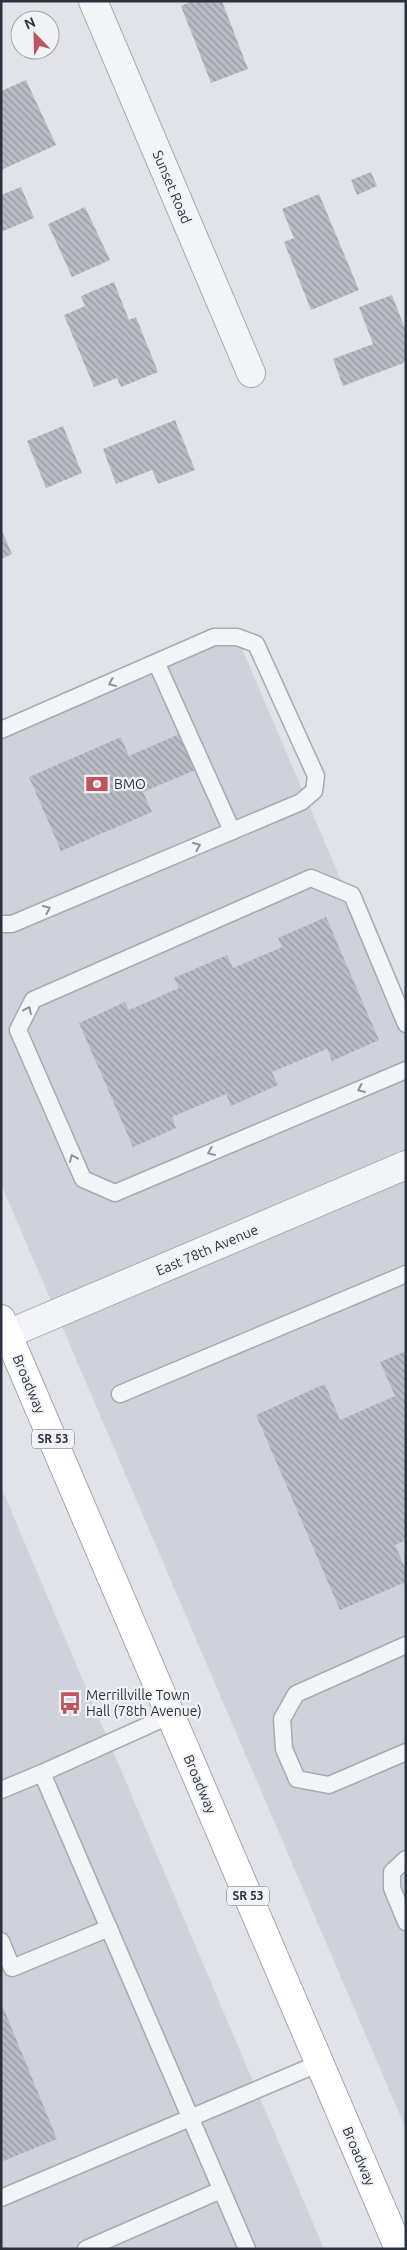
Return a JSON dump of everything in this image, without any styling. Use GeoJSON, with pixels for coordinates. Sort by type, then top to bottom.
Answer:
{"type":"FeatureCollection","features":[{"type":"Feature","properties":{"kind":"main road","name":"Broadway"},"geometry":{"type":"LineString","coordinates":[[4,1330],[399,2249]]}},
{"type":"Feature","properties":{"kind":"street","name":"Sunset Road"},"geometry":{"type":"LineString","coordinates":[[93,1],[251,373]]}},
{"type":"Feature","properties":{"kind":"street","name":"East 78th Avenue"},"geometry":{"type":"LineString","coordinates":[[4,1330],[406,1165]]}},
{"type":"Feature","properties":{"kind":"lane"},"geometry":{"type":"LineString","coordinates":[[1,730],[157,664],[214,637],[237,637],[256,644],[316,776],[314,791],[301,802],[12,924],[1,924]]}},
{"type":"Feature","properties":{"kind":"lane"},"geometry":{"type":"LineString","coordinates":[[157,664],[232,831]]}},
{"type":"Feature","properties":{"kind":"lane"},"geometry":{"type":"LineString","coordinates":[[406,1024],[352,895],[311,878],[32,1000],[18,1030],[82,1179],[115,1193],[406,1070]]}},
{"type":"Feature","properties":{"kind":"lane"},"geometry":{"type":"LineString","coordinates":[[120,1394],[406,1274]]}},
{"type":"Feature","properties":{"kind":"lane"},"geometry":{"type":"LineString","coordinates":[[406,1645],[296,1694],[282,1719],[284,1749],[297,1779],[328,1784],[406,1752]]}},
{"type":"Feature","properties":{"kind":"lane"},"geometry":{"type":"LineString","coordinates":[[1,1790],[171,1716]]}},
{"type":"Feature","properties":{"kind":"lane"},"geometry":{"type":"LineString","coordinates":[[42,1773],[247,2249]]}},
{"type":"Feature","properties":{"kind":"lane"},"geometry":{"type":"LineString","coordinates":[[406,1859],[392,1872],[392,1888],[406,1922]]}},
{"type":"Feature","properties":{"kind":"lane"},"geometry":{"type":"LineString","coordinates":[[1,1941],[12,1968],[109,1928]]}},
{"type":"Feature","properties":{"kind":"lane"},"geometry":{"type":"LineString","coordinates":[[1,2198],[320,2063]]}},
{"type":"Feature","properties":{"kind":"lane"},"geometry":{"type":"LineString","coordinates":[[86,2249],[221,2190]]}},
{"type":"Feature","properties":{"kind":"shaded area"},"geometry":{"type":"Polygon","coordinates":[[[237,637],[406,1032],[406,2129],[1,1184],[1,732],[237,637]]]}},
{"type":"Feature","properties":{"kind":"shaded area"},"geometry":{"type":"Polygon","coordinates":[[[1,1487],[324,2249],[1,2249],[1,1487]]]}},
{"type":"Feature","properties":{"kind":"building"},"geometry":{"type":"Polygon","coordinates":[[[192,1],[222,1],[248,69],[211,83],[181,6],[192,1]]]}},
{"type":"Feature","properties":{"kind":"building"},"geometry":{"type":"Polygon","coordinates":[[[26,80],[56,145],[1,170],[1,91],[26,80]]]}},
{"type":"Feature","properties":{"kind":"building"},"geometry":{"type":"Polygon","coordinates":[[[371,172],[377,186],[357,195],[351,180],[371,172]]]}},
{"type":"Feature","properties":{"kind":"building"},"geometry":{"type":"Polygon","coordinates":[[[21,187],[34,218],[1,232],[1,195],[21,187]]]}},
{"type":"Feature","properties":{"kind":"building"},"geometry":{"type":"Polygon","coordinates":[[[319,194],[359,290],[311,310],[284,242],[294,238],[282,209],[319,194]]]}},
{"type":"Feature","properties":{"kind":"building"},"geometry":{"type":"Polygon","coordinates":[[[85,207],[110,260],[72,277],[48,224],[85,207]]]}},
{"type":"Feature","properties":{"kind":"building"},"geometry":{"type":"Polygon","coordinates":[[[114,282],[129,320],[136,317],[158,372],[121,387],[117,378],[94,387],[64,315],[85,306],[81,296],[114,282]]]}},
{"type":"Feature","properties":{"kind":"building"},"geometry":{"type":"Polygon","coordinates":[[[392,295],[406,331],[406,362],[343,386],[333,359],[373,344],[359,307],[392,295]]]}},
{"type":"Feature","properties":{"kind":"building"},"geometry":{"type":"Polygon","coordinates":[[[175,420],[195,470],[158,484],[152,470],[116,484],[103,449],[175,420]]]}},
{"type":"Feature","properties":{"kind":"building"},"geometry":{"type":"Polygon","coordinates":[[[63,426],[82,473],[46,488],[27,441],[63,426]]]}},
{"type":"Feature","properties":{"kind":"building"},"geometry":{"type":"Polygon","coordinates":[[[1,529],[12,554],[1,559],[1,529]]]}},
{"type":"Feature","properties":{"kind":"building","name":"BMO"},"geometry":{"type":"Polygon","coordinates":[[[184,732],[200,768],[143,792],[152,812],[61,851],[29,777],[121,737],[129,756],[184,732]]]}},
{"type":"Feature","properties":{"kind":"building"},"geometry":{"type":"Polygon","coordinates":[[[326,917],[379,1040],[332,1061],[327,1049],[272,1072],[278,1085],[231,1106],[226,1094],[172,1117],[176,1128],[133,1147],[79,1023],[125,1002],[129,1010],[179,988],[174,978],[227,955],[233,968],[282,947],[278,938],[326,917]]]}},
{"type":"Feature","properties":{"kind":"building"},"geometry":{"type":"Polygon","coordinates":[[[406,1351],[406,1540],[395,1545],[406,1570],[406,1582],[340,1610],[256,1415],[325,1384],[340,1420],[395,1396],[380,1362],[406,1351]]]}},
{"type":"Feature","properties":{"kind":"building"},"geometry":{"type":"Polygon","coordinates":[[[3,2007],[57,2139],[1,2162],[1,2008],[3,2007]]]}},
{"type":"Feature","properties":{"kind":"place","name":"BMO"},"geometry":{"type":"Point","coordinates":[97,784]}},
{"type":"Feature","properties":{"kind":"place","name":"Merrillville Town Hall (78th Avenue)"},"geometry":{"type":"Point","coordinates":[70,1703]}}]}
